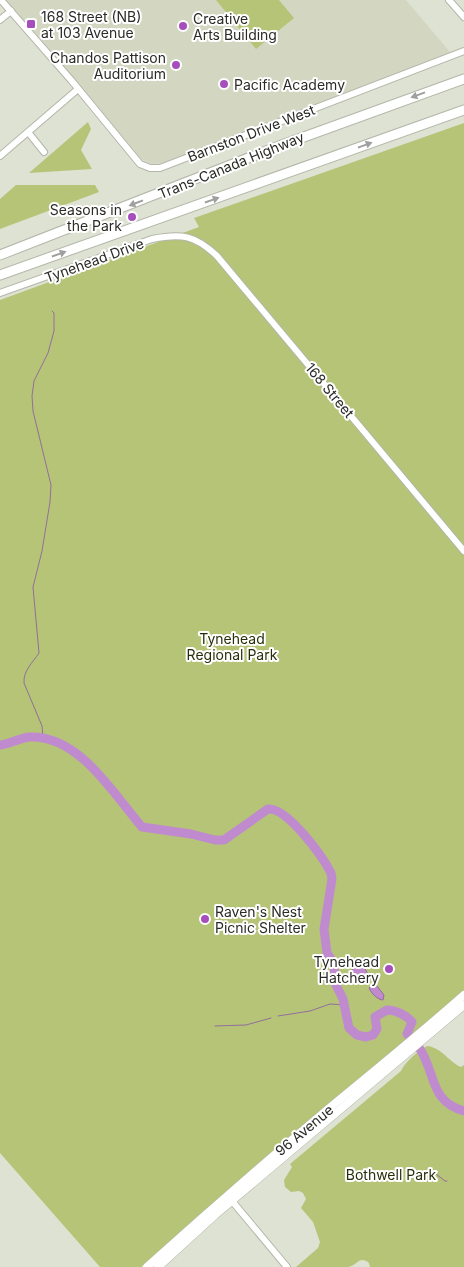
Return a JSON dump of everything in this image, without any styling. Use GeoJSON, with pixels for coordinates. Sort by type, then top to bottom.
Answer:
{"type":"FeatureCollection","features":[{"type":"Feature","properties":{"kind":"highway","name":"Trans-Canada Highway"},"geometry":{"type":"LineString","coordinates":[[0,256],[279,146],[464,79]]}},
{"type":"Feature","properties":{"kind":"highway","name":"Trans-Canada Highway"},"geometry":{"type":"LineString","coordinates":[[0,274],[464,110]]}},
{"type":"Feature","properties":{"kind":"main road","name":"96 Avenue"},"geometry":{"type":"LineString","coordinates":[[422,1037],[464,995]]}},
{"type":"Feature","properties":{"kind":"main road","name":"96 Avenue"},"geometry":{"type":"LineString","coordinates":[[158,1267],[405,1051],[464,1005]]}},
{"type":"Feature","properties":{"kind":"main road","name":"96 Avenue"},"geometry":{"type":"LineString","coordinates":[[147,1267],[334,1105],[405,1051]]}},
{"type":"Feature","properties":{"kind":"main road"},"geometry":{"type":"LineString","coordinates":[[232,1201],[236,1188]]}},
{"type":"Feature","properties":{"kind":"street"},"geometry":{"type":"LineString","coordinates":[[0,156],[78,89],[2,0]]}},
{"type":"Feature","properties":{"kind":"street"},"geometry":{"type":"LineString","coordinates":[[449,0],[464,17]]}},
{"type":"Feature","properties":{"kind":"street"},"geometry":{"type":"LineString","coordinates":[[0,20],[11,11]]}},
{"type":"Feature","properties":{"kind":"street","name":"Barnston Drive West"},"geometry":{"type":"LineString","coordinates":[[78,89],[140,164],[150,168],[160,168],[464,51]]}},
{"type":"Feature","properties":{"kind":"street"},"geometry":{"type":"LineString","coordinates":[[28,132],[44,152]]}},
{"type":"Feature","properties":{"kind":"street","name":"Tynehead Drive"},"geometry":{"type":"LineString","coordinates":[[0,293],[152,239],[170,236],[190,237]]}},
{"type":"Feature","properties":{"kind":"street","name":"168 Street"},"geometry":{"type":"LineString","coordinates":[[190,237],[217,256],[464,551]]}},
{"type":"Feature","properties":{"kind":"street"},"geometry":{"type":"LineString","coordinates":[[232,1201],[288,1267]]}},
{"type":"Feature","properties":{"kind":"shaded area","name":"Pacific Academy"},"geometry":{"type":"Polygon","coordinates":[[[6,0],[406,0],[450,52],[192,152],[162,163],[153,164],[141,159],[25,20],[6,0]]]}},
{"type":"Feature","properties":{"kind":"shaded area"},"geometry":{"type":"Polygon","coordinates":[[[362,962],[370,979],[365,982],[357,978],[352,969],[362,964],[362,962]]]}},
{"type":"Feature","properties":{"kind":"shaded area"},"geometry":{"type":"Polygon","coordinates":[[[373,984],[384,995],[383,1000],[377,998],[370,990],[369,988],[373,984]]]}},
{"type":"Feature","properties":{"kind":"green space"},"geometry":{"type":"Polygon","coordinates":[[[216,0],[279,0],[294,18],[256,49],[216,0]]]}},
{"type":"Feature","properties":{"kind":"green space"},"geometry":{"type":"Polygon","coordinates":[[[88,122],[91,129],[81,150],[92,169],[29,173],[88,122]]]}},
{"type":"Feature","properties":{"kind":"green space","name":"Tynehead Regional Park"},"geometry":{"type":"Polygon","coordinates":[[[464,123],[464,991],[347,1089],[141,1267],[100,1267],[0,1153],[0,300],[199,227],[194,218],[464,123]]]}},
{"type":"Feature","properties":{"kind":"green space"},"geometry":{"type":"Polygon","coordinates":[[[16,185],[95,185],[99,192],[0,229],[0,199],[16,185]]]}},
{"type":"Feature","properties":{"kind":"green space","name":"Bothwell Park"},"geometry":{"type":"Polygon","coordinates":[[[427,1046],[437,1049],[461,1067],[464,1065],[464,1267],[370,1267],[369,1263],[360,1260],[348,1267],[296,1267],[318,1248],[320,1242],[313,1222],[301,1208],[306,1199],[303,1193],[299,1191],[291,1192],[285,1187],[284,1180],[292,1167],[290,1164],[401,1071],[412,1057],[427,1046]]]}},
{"type":"Feature","properties":{"kind":"waterway"},"geometry":{"type":"LineString","coordinates":[[43,738],[42,726],[24,679],[31,663],[39,653],[33,587],[42,551],[51,485],[33,411],[32,396],[34,381],[48,353],[54,331],[54,313],[52,311]]}},
{"type":"Feature","properties":{"kind":"waterway"},"geometry":{"type":"LineString","coordinates":[[0,745],[29,737],[47,739],[64,745],[94,769],[142,827],[224,840],[268,809],[285,816],[313,845],[331,873],[332,879],[324,929],[327,953],[334,963],[335,983],[343,999],[349,1028],[357,1035],[366,1037],[373,1035],[377,1029],[375,1017],[387,1010],[407,1017],[412,1022],[407,1034],[425,1058],[439,1094],[453,1107],[464,1111]]}},
{"type":"Feature","properties":{"kind":"waterway"},"geometry":{"type":"LineString","coordinates":[[278,1016],[310,1011],[330,1004],[344,1005]]}},
{"type":"Feature","properties":{"kind":"waterway"},"geometry":{"type":"LineString","coordinates":[[215,1026],[246,1025],[271,1018]]}},
{"type":"Feature","properties":{"kind":"waterway"},"geometry":{"type":"LineString","coordinates":[[436,1174],[447,1181]]}},
{"type":"Feature","properties":{"kind":"place","name":"168 Street (NB) at 103 Avenue"},"geometry":{"type":"Point","coordinates":[31,24]}},
{"type":"Feature","properties":{"kind":"place","name":"Creative Arts Building"},"geometry":{"type":"Point","coordinates":[183,26]}},
{"type":"Feature","properties":{"kind":"place","name":"Chandos Pattison Auditorium"},"geometry":{"type":"Point","coordinates":[176,65]}},
{"type":"Feature","properties":{"kind":"place","name":"Pacific Academy"},"geometry":{"type":"Point","coordinates":[224,84]}},
{"type":"Feature","properties":{"kind":"place","name":"Seasons in the Park"},"geometry":{"type":"Point","coordinates":[132,217]}},
{"type":"Feature","properties":{"kind":"place","name":"Raven's Nest Picnic Shelter"},"geometry":{"type":"Point","coordinates":[205,919]}},
{"type":"Feature","properties":{"kind":"place","name":"Tynehead Hatchery"},"geometry":{"type":"Point","coordinates":[389,969]}}]}
